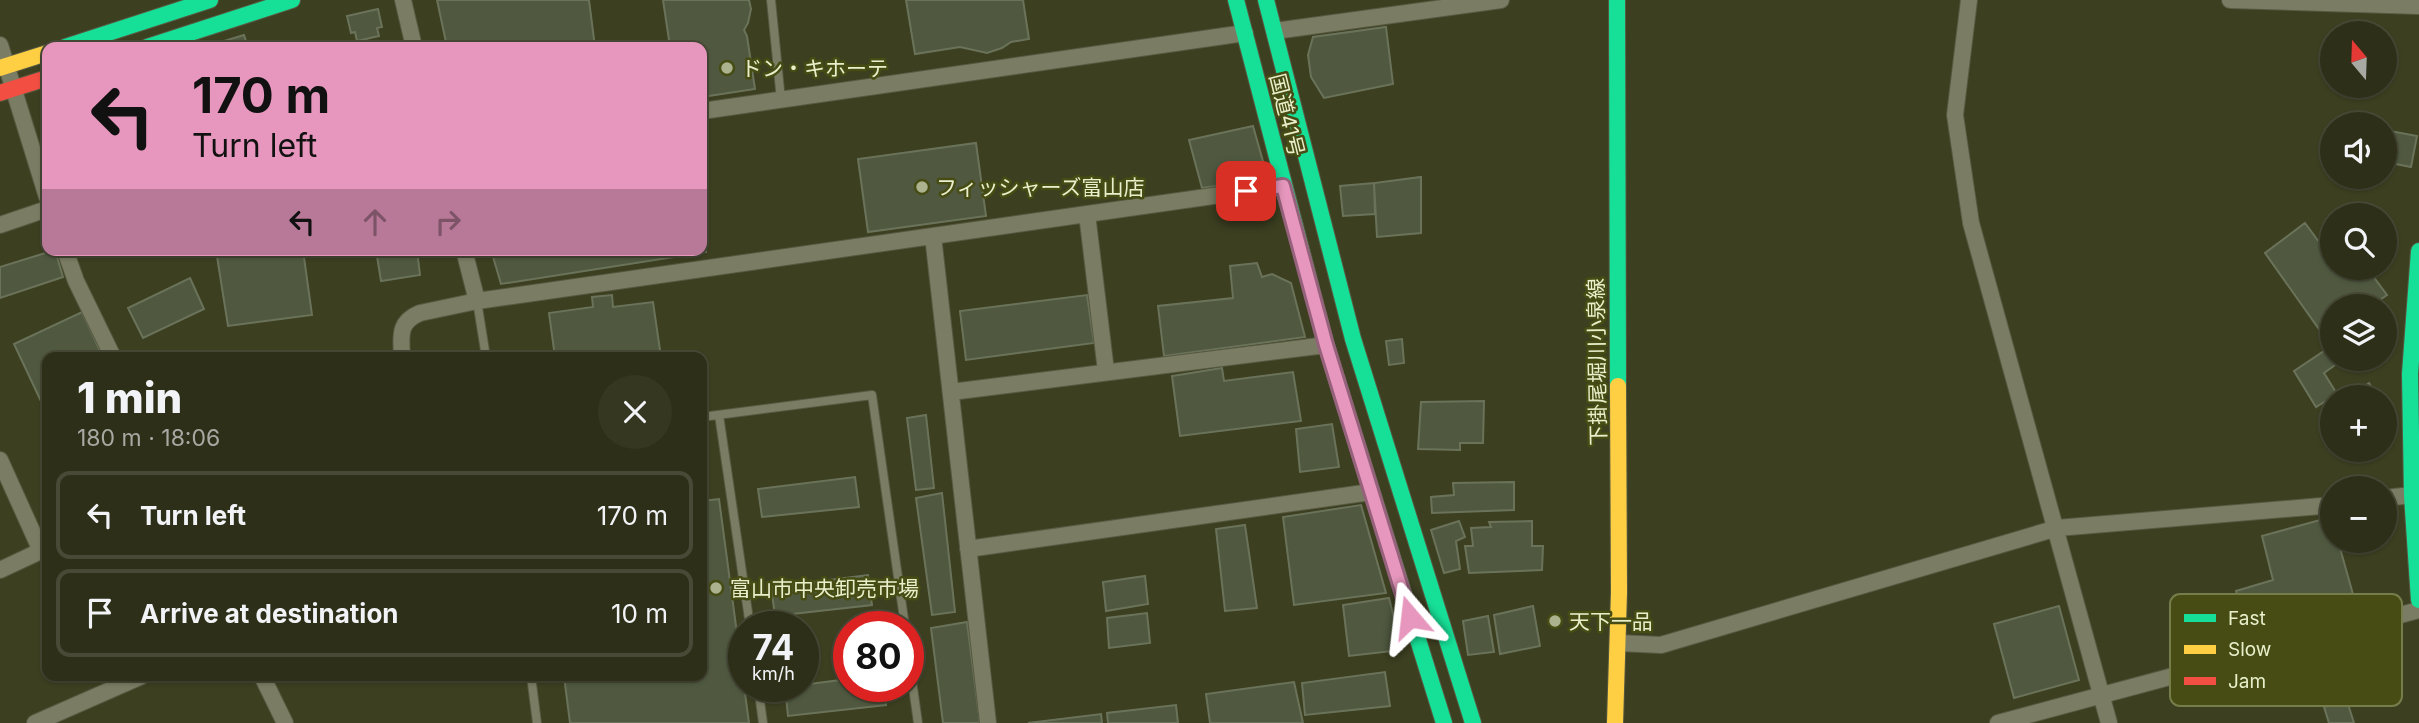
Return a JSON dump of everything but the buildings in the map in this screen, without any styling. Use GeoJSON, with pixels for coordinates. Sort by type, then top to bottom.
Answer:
{"type":"FeatureCollection","features":[{"type":"Feature","properties":{"kind":"main road"},"geometry":{"type":"LineString","coordinates":[[80,42],[210,0]]}},
{"type":"Feature","properties":{"kind":"main road"},"geometry":{"type":"LineString","coordinates":[[162,42],[292,0]]}},
{"type":"Feature","properties":{"kind":"main road","name":"国道41号"},"geometry":{"type":"LineString","coordinates":[[1236,0],[1326,345],[1444,723]]}},
{"type":"Feature","properties":{"kind":"main road","name":"国道41号"},"geometry":{"type":"LineString","coordinates":[[1266,0],[1353,339],[1473,723]]}},
{"type":"Feature","properties":{"kind":"main road","name":"下掛尾堀川小泉線"},"geometry":{"type":"LineString","coordinates":[[1615,723],[1619,643],[1617,0]]}},
{"type":"Feature","properties":{"kind":"main road"},"geometry":{"type":"LineString","coordinates":[[4,67],[42,55]]}},
{"type":"Feature","properties":{"kind":"main road"},"geometry":{"type":"LineString","coordinates":[[7,91],[42,80]]}},
{"type":"Feature","properties":{"kind":"main road"},"geometry":{"type":"LineString","coordinates":[[2419,251],[2410,374],[2412,495],[2419,600]]}},
{"type":"Feature","properties":{"kind":"street"},"geometry":{"type":"LineString","coordinates":[[403,0],[413,42]]}},
{"type":"Feature","properties":{"kind":"street"},"geometry":{"type":"LineString","coordinates":[[1275,30],[1502,0]]}},
{"type":"Feature","properties":{"kind":"street"},"geometry":{"type":"LineString","coordinates":[[1969,0],[1955,115],[1971,223],[2109,723]]}},
{"type":"Feature","properties":{"kind":"street"},"geometry":{"type":"LineString","coordinates":[[2230,0],[2419,6]]}},
{"type":"Feature","properties":{"kind":"street"},"geometry":{"type":"LineString","coordinates":[[707,110],[1245,33]]}},
{"type":"Feature","properties":{"kind":"street"},"geometry":{"type":"LineString","coordinates":[[0,45],[7,91],[42,184]]}},
{"type":"Feature","properties":{"kind":"street"},"geometry":{"type":"LineString","coordinates":[[402,352],[401,331],[411,316],[477,301],[1283,186]]}},
{"type":"Feature","properties":{"kind":"street"},"geometry":{"type":"LineString","coordinates":[[0,225],[42,211]]}},
{"type":"Feature","properties":{"kind":"street"},"geometry":{"type":"LineString","coordinates":[[1087,214],[1106,371]]}},
{"type":"Feature","properties":{"kind":"street"},"geometry":{"type":"LineString","coordinates":[[933,236],[988,723]]}},
{"type":"Feature","properties":{"kind":"street"},"geometry":{"type":"LineString","coordinates":[[67,256],[76,281],[111,352]]}},
{"type":"Feature","properties":{"kind":"street"},"geometry":{"type":"LineString","coordinates":[[466,256],[477,301]]}},
{"type":"Feature","properties":{"kind":"street"},"geometry":{"type":"LineString","coordinates":[[950,391],[1326,345]]}},
{"type":"Feature","properties":{"kind":"street"},"geometry":{"type":"LineString","coordinates":[[0,460],[42,545]]}},
{"type":"Feature","properties":{"kind":"street"},"geometry":{"type":"LineString","coordinates":[[968,548],[1371,492]]}},
{"type":"Feature","properties":{"kind":"street"},"geometry":{"type":"LineString","coordinates":[[2397,497],[2412,495]]}},
{"type":"Feature","properties":{"kind":"street"},"geometry":{"type":"LineString","coordinates":[[1619,643],[1661,645],[2057,528],[2320,506]]}},
{"type":"Feature","properties":{"kind":"street"},"geometry":{"type":"LineString","coordinates":[[0,570],[42,550]]}},
{"type":"Feature","properties":{"kind":"street"},"geometry":{"type":"LineString","coordinates":[[2402,615],[2419,610]]}},
{"type":"Feature","properties":{"kind":"street"},"geometry":{"type":"LineString","coordinates":[[1998,723],[2170,677]]}},
{"type":"Feature","properties":{"kind":"street"},"geometry":{"type":"LineString","coordinates":[[35,723],[131,681]]}},
{"type":"Feature","properties":{"kind":"street"},"geometry":{"type":"LineString","coordinates":[[264,681],[285,723]]}},
{"type":"Feature","properties":{"kind":"lane"},"geometry":{"type":"LineString","coordinates":[[771,0],[781,100]]}},
{"type":"Feature","properties":{"kind":"lane"},"geometry":{"type":"LineString","coordinates":[[477,301],[485,352]]}},
{"type":"Feature","properties":{"kind":"lane"},"geometry":{"type":"LineString","coordinates":[[707,416],[872,395],[903,611]]}},
{"type":"Feature","properties":{"kind":"lane"},"geometry":{"type":"LineString","coordinates":[[719,415],[748,611]]}},
{"type":"Feature","properties":{"kind":"lane"},"geometry":{"type":"LineString","coordinates":[[532,681],[537,723]]}},
{"type":"Feature","properties":{"kind":"lane"},"geometry":{"type":"LineString","coordinates":[[760,702],[763,723]]}},
{"type":"Feature","properties":{"kind":"lane"},"geometry":{"type":"LineString","coordinates":[[915,702],[918,723]]}},
{"type":"Feature","properties":{"kind":"traffic: fast"},"geometry":{"type":"LineString","coordinates":[[80,42],[210,0]]}},
{"type":"Feature","properties":{"kind":"traffic: fast"},"geometry":{"type":"LineString","coordinates":[[162,42],[292,0]]}},
{"type":"Feature","properties":{"kind":"traffic: fast"},"geometry":{"type":"LineString","coordinates":[[1236,0],[1326,345],[1444,723]]}},
{"type":"Feature","properties":{"kind":"traffic: fast"},"geometry":{"type":"LineString","coordinates":[[1266,0],[1353,339],[1473,723]]}},
{"type":"Feature","properties":{"kind":"traffic: fast"},"geometry":{"type":"LineString","coordinates":[[1617,0],[1618,386]]}},
{"type":"Feature","properties":{"kind":"traffic: fast"},"geometry":{"type":"LineString","coordinates":[[2419,251],[2410,374],[2412,495],[2419,600]]}},
{"type":"Feature","properties":{"kind":"traffic: slow"},"geometry":{"type":"LineString","coordinates":[[0,68],[42,55]]}},
{"type":"Feature","properties":{"kind":"traffic: slow"},"geometry":{"type":"LineString","coordinates":[[1615,723],[1619,592],[1618,386]]}},
{"type":"Feature","properties":{"kind":"traffic: jam"},"geometry":{"type":"LineString","coordinates":[[0,93],[42,80]]}},
{"type":"Feature","properties":{"kind":"place","name":"ドン・キホーテ"},"geometry":{"type":"Point","coordinates":[727,68]}},
{"type":"Feature","properties":{"kind":"place","name":"フィッシャーズ富山店"},"geometry":{"type":"Point","coordinates":[922,187]}},
{"type":"Feature","properties":{"kind":"place","name":"富山市中央卸売市場"},"geometry":{"type":"Point","coordinates":[716,588]}},
{"type":"Feature","properties":{"kind":"place","name":"天下一品"},"geometry":{"type":"Point","coordinates":[1555,621]}},
{"type":"Feature","properties":{"kind":"route"},"geometry":{"type":"LineString","coordinates":[[1246,191],[1283,186],[1326,345],[1410,617]]}}]}
